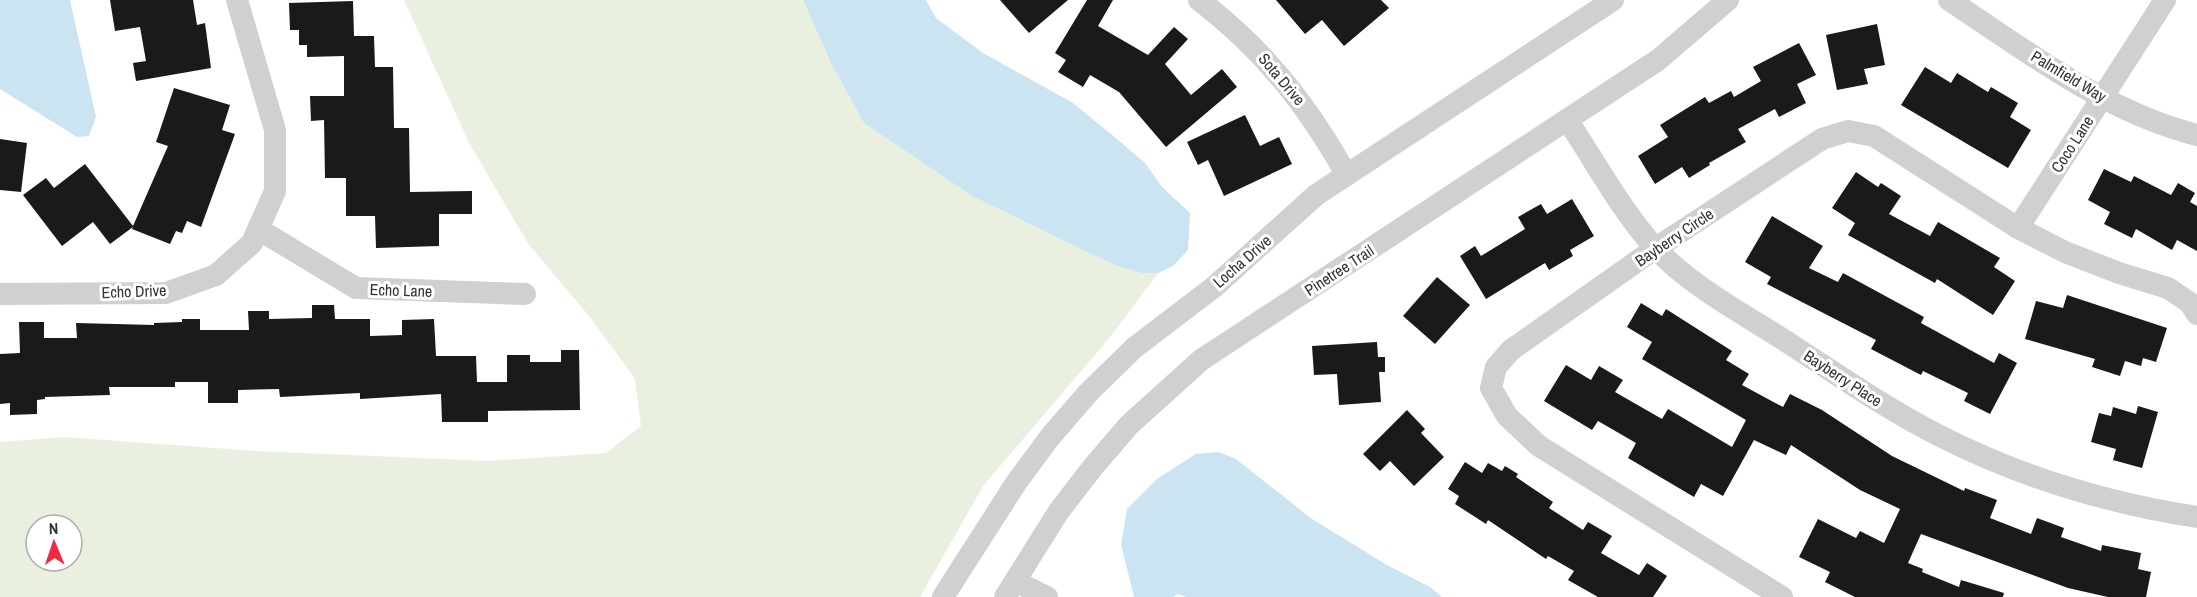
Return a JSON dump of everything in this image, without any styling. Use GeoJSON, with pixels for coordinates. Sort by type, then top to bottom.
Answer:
{"type":"FeatureCollection","features":[{"type":"Feature","properties":{"kind":"street","name":"Echo Drive"},"geometry":{"type":"LineString","coordinates":[[0,294],[166,292],[216,275],[252,243],[275,191],[275,129],[237,0]]}},
{"type":"Feature","properties":{"kind":"street","name":"Sota Drive"},"geometry":{"type":"LineString","coordinates":[[1199,0],[1238,29],[1263,55],[1305,107],[1346,174]]}},
{"type":"Feature","properties":{"kind":"street","name":"Locha Drive"},"geometry":{"type":"LineString","coordinates":[[943,597],[1016,483],[1088,393],[1134,348],[1214,286],[1316,195],[1612,0]]}},
{"type":"Feature","properties":{"kind":"street","name":"Pinetree Trail"},"geometry":{"type":"LineString","coordinates":[[1010,589],[1059,511],[1093,467],[1129,425],[1185,373],[1201,360],[1658,60],[1728,0]]}},
{"type":"Feature","properties":{"kind":"street","name":"Palmfield Way"},"geometry":{"type":"LineString","coordinates":[[1949,0],[2102,98],[2131,112],[2197,135]]}},
{"type":"Feature","properties":{"kind":"street","name":"Coco Lane"},"geometry":{"type":"LineString","coordinates":[[2018,228],[2165,0]]}},
{"type":"Feature","properties":{"kind":"street","name":"Bayberry Place"},"geometry":{"type":"LineString","coordinates":[[1568,121],[1637,226],[1656,248],[1706,290],[1886,406],[1938,435],[2048,482],[2105,499],[2197,517]]}},
{"type":"Feature","properties":{"kind":"street","name":"Bayberry Circle"},"geometry":{"type":"LineString","coordinates":[[1782,597],[1539,446],[1507,416],[1491,388],[1496,367],[1511,350],[1656,248],[1822,139],[1848,131],[1874,136],[2018,228],[2066,252],[2119,273],[2168,288],[2185,298],[2197,314]]}},
{"type":"Feature","properties":{"kind":"street","name":"Echo Lane"},"geometry":{"type":"LineString","coordinates":[[258,229],[356,288],[525,294]]}},
{"type":"Feature","properties":{"kind":"street"},"geometry":{"type":"LineString","coordinates":[[1010,589],[1047,597]]}},
{"type":"Feature","properties":{"kind":"green space"},"geometry":{"type":"Polygon","coordinates":[[[404,0],[803,0],[830,61],[974,197],[1114,265],[1142,273],[1158,273],[1111,336],[983,486],[920,597],[0,597],[0,442],[64,437],[256,451],[489,461],[606,453],[641,426],[635,379],[590,317],[529,245],[469,143],[404,0]]]}},
{"type":"Feature","properties":{"kind":"water"},"geometry":{"type":"Polygon","coordinates":[[[0,0],[70,0],[96,117],[89,136],[77,137],[0,89],[0,0]]]}},
{"type":"Feature","properties":{"kind":"water"},"geometry":{"type":"Polygon","coordinates":[[[803,0],[926,0],[936,18],[983,53],[1073,103],[1145,163],[1162,187],[1190,213],[1188,250],[1173,266],[1158,273],[1142,273],[1114,265],[974,197],[864,123],[830,61],[803,0]]]}},
{"type":"Feature","properties":{"kind":"water"},"geometry":{"type":"Polygon","coordinates":[[[1219,452],[1236,459],[1312,519],[1387,565],[1430,587],[1442,597],[1186,597],[1178,594],[1173,597],[1134,597],[1121,545],[1127,509],[1157,479],[1196,454],[1219,452]]]}},
{"type":"Feature","properties":{"kind":"building"},"geometry":{"type":"Polygon","coordinates":[[[110,0],[193,0],[197,25],[205,23],[211,68],[136,81],[133,63],[146,61],[140,27],[115,31],[110,0]]]}},
{"type":"Feature","properties":{"kind":"building"},"geometry":{"type":"Polygon","coordinates":[[[1000,0],[1068,0],[1029,33],[1000,0]]]}},
{"type":"Feature","properties":{"kind":"building"},"geometry":{"type":"Polygon","coordinates":[[[1087,0],[1113,0],[1098,26],[1148,55],[1174,27],[1188,39],[1165,64],[1191,95],[1222,69],[1237,87],[1166,147],[1119,92],[1090,75],[1083,87],[1058,72],[1066,60],[1055,53],[1087,0]]]}},
{"type":"Feature","properties":{"kind":"building"},"geometry":{"type":"Polygon","coordinates":[[[1276,0],[1381,0],[1389,8],[1344,46],[1322,20],[1305,34],[1276,0]]]}},
{"type":"Feature","properties":{"kind":"building"},"geometry":{"type":"Polygon","coordinates":[[[353,1],[354,36],[374,36],[375,67],[393,67],[394,128],[409,128],[410,192],[472,191],[472,214],[439,214],[439,246],[376,248],[375,216],[346,216],[346,178],[325,178],[324,120],[311,121],[310,96],[344,96],[344,56],[307,57],[307,45],[299,45],[299,30],[290,30],[289,3],[353,1]]]}},
{"type":"Feature","properties":{"kind":"building"},"geometry":{"type":"Polygon","coordinates":[[[1877,24],[1885,65],[1864,69],[1868,84],[1837,90],[1826,35],[1877,24]]]}},
{"type":"Feature","properties":{"kind":"building"},"geometry":{"type":"Polygon","coordinates":[[[1799,43],[1816,75],[1797,84],[1806,103],[1779,117],[1775,109],[1738,129],[1746,142],[1709,163],[1710,165],[1689,178],[1682,167],[1655,184],[1638,156],[1668,137],[1660,125],[1705,97],[1709,103],[1731,91],[1734,97],[1761,81],[1753,67],[1799,43]]]}},
{"type":"Feature","properties":{"kind":"building"},"geometry":{"type":"Polygon","coordinates":[[[1925,67],[1951,83],[1957,73],[1988,92],[1991,87],[2018,103],[2010,117],[2031,130],[2008,168],[1901,105],[1925,67]]]}},
{"type":"Feature","properties":{"kind":"building"},"geometry":{"type":"Polygon","coordinates":[[[174,88],[230,105],[222,130],[235,134],[201,227],[187,221],[182,233],[176,231],[170,244],[132,229],[133,227],[110,244],[93,222],[62,246],[23,195],[46,178],[54,188],[85,164],[133,226],[168,146],[156,142],[174,88]]]}},
{"type":"Feature","properties":{"kind":"building"},"geometry":{"type":"Polygon","coordinates":[[[1245,115],[1260,146],[1279,137],[1292,164],[1224,196],[1208,160],[1198,165],[1187,142],[1245,115]]]}},
{"type":"Feature","properties":{"kind":"building"},"geometry":{"type":"Polygon","coordinates":[[[0,139],[27,143],[21,192],[0,190],[0,139]]]}},
{"type":"Feature","properties":{"kind":"building"},"geometry":{"type":"Polygon","coordinates":[[[2104,169],[2131,182],[2134,176],[2171,195],[2178,183],[2195,193],[2190,202],[2197,206],[2197,251],[2177,240],[2172,250],[2136,229],[2132,238],[2104,224],[2110,212],[2088,200],[2104,169]]]}},
{"type":"Feature","properties":{"kind":"building"},"geometry":{"type":"Polygon","coordinates":[[[1856,172],[1878,187],[1881,183],[1901,196],[1889,214],[1930,236],[1938,222],[2000,258],[1994,267],[2015,281],[1993,315],[1937,279],[1935,283],[1848,235],[1855,223],[1832,208],[1856,172]]]}},
{"type":"Feature","properties":{"kind":"building"},"geometry":{"type":"Polygon","coordinates":[[[1572,199],[1594,236],[1570,250],[1573,256],[1549,270],[1545,263],[1486,299],[1460,256],[1475,246],[1481,256],[1525,229],[1518,217],[1541,204],[1547,214],[1572,199]]]}},
{"type":"Feature","properties":{"kind":"building"},"geometry":{"type":"Polygon","coordinates":[[[1772,216],[1823,246],[1809,268],[1838,282],[1843,273],[1924,317],[1921,323],[1994,363],[1999,353],[2017,363],[1990,414],[1964,401],[1968,393],[1923,371],[1921,375],[1871,349],[1876,340],[1767,284],[1771,277],[1745,262],[1772,216]]]}},
{"type":"Feature","properties":{"kind":"building"},"geometry":{"type":"Polygon","coordinates":[[[1437,277],[1470,305],[1435,344],[1403,316],[1437,277]]]}},
{"type":"Feature","properties":{"kind":"building"},"geometry":{"type":"Polygon","coordinates":[[[2067,295],[2167,328],[2156,362],[2143,358],[2141,366],[2125,361],[2120,376],[2092,367],[2095,359],[2025,339],[2036,301],[2063,308],[2067,295]]]}},
{"type":"Feature","properties":{"kind":"building"},"geometry":{"type":"Polygon","coordinates":[[[1641,303],[1662,316],[1666,309],[1732,351],[1726,360],[1749,374],[1742,385],[1783,407],[1790,394],[1822,410],[1892,456],[1964,491],[1965,488],[1997,500],[1990,518],[2031,534],[2037,518],[2064,528],[2061,537],[2101,551],[2102,545],[2141,553],[2138,569],[2151,572],[2146,597],[2108,597],[2068,588],[1921,534],[1908,563],[1923,569],[1922,572],[1959,587],[1961,580],[2004,593],[2003,597],[1855,597],[1825,582],[1830,572],[1799,557],[1818,519],[1856,538],[1860,531],[1884,543],[1900,509],[1860,490],[1791,445],[1786,455],[1754,440],[1723,496],[1701,484],[1694,497],[1628,458],[1636,443],[1598,421],[1592,430],[1544,401],[1566,365],[1591,380],[1599,366],[1623,380],[1615,392],[1662,419],[1668,409],[1732,447],[1746,420],[1642,359],[1652,342],[1627,327],[1641,303]]]}},
{"type":"Feature","properties":{"kind":"building"},"geometry":{"type":"Polygon","coordinates":[[[312,305],[334,305],[335,319],[370,319],[370,336],[402,335],[402,320],[434,319],[436,356],[476,356],[477,382],[507,382],[507,355],[530,355],[530,362],[561,362],[561,350],[579,350],[580,410],[488,411],[488,422],[442,422],[441,394],[360,399],[360,393],[280,397],[279,389],[238,390],[238,403],[208,403],[208,382],[175,382],[175,387],[109,387],[110,395],[45,397],[45,399],[37,400],[37,414],[10,415],[10,403],[0,404],[0,354],[20,353],[19,322],[44,322],[44,338],[77,338],[76,323],[154,325],[154,323],[182,322],[182,319],[200,319],[200,330],[249,330],[248,311],[269,311],[269,319],[312,318],[312,305]]]}},
{"type":"Feature","properties":{"kind":"building"},"geometry":{"type":"Polygon","coordinates":[[[1377,342],[1378,357],[1385,357],[1385,372],[1379,372],[1381,402],[1339,405],[1337,374],[1314,375],[1312,346],[1377,342]]]}},
{"type":"Feature","properties":{"kind":"building"},"geometry":{"type":"Polygon","coordinates":[[[2138,406],[2158,412],[2142,468],[2113,460],[2116,449],[2091,442],[2099,413],[2111,416],[2113,407],[2136,414],[2138,406]]]}},
{"type":"Feature","properties":{"kind":"building"},"geometry":{"type":"Polygon","coordinates":[[[1407,410],[1425,429],[1421,433],[1444,457],[1414,486],[1390,461],[1380,471],[1363,454],[1407,410]]]}},
{"type":"Feature","properties":{"kind":"building"},"geometry":{"type":"Polygon","coordinates":[[[1465,462],[1482,473],[1488,463],[1502,471],[1505,466],[1518,474],[1516,477],[1553,502],[1549,508],[1583,530],[1588,522],[1612,536],[1601,553],[1639,575],[1647,563],[1667,576],[1653,597],[1598,597],[1568,580],[1574,571],[1548,556],[1546,559],[1488,520],[1486,524],[1455,504],[1459,496],[1448,489],[1465,462]]]}}]}
